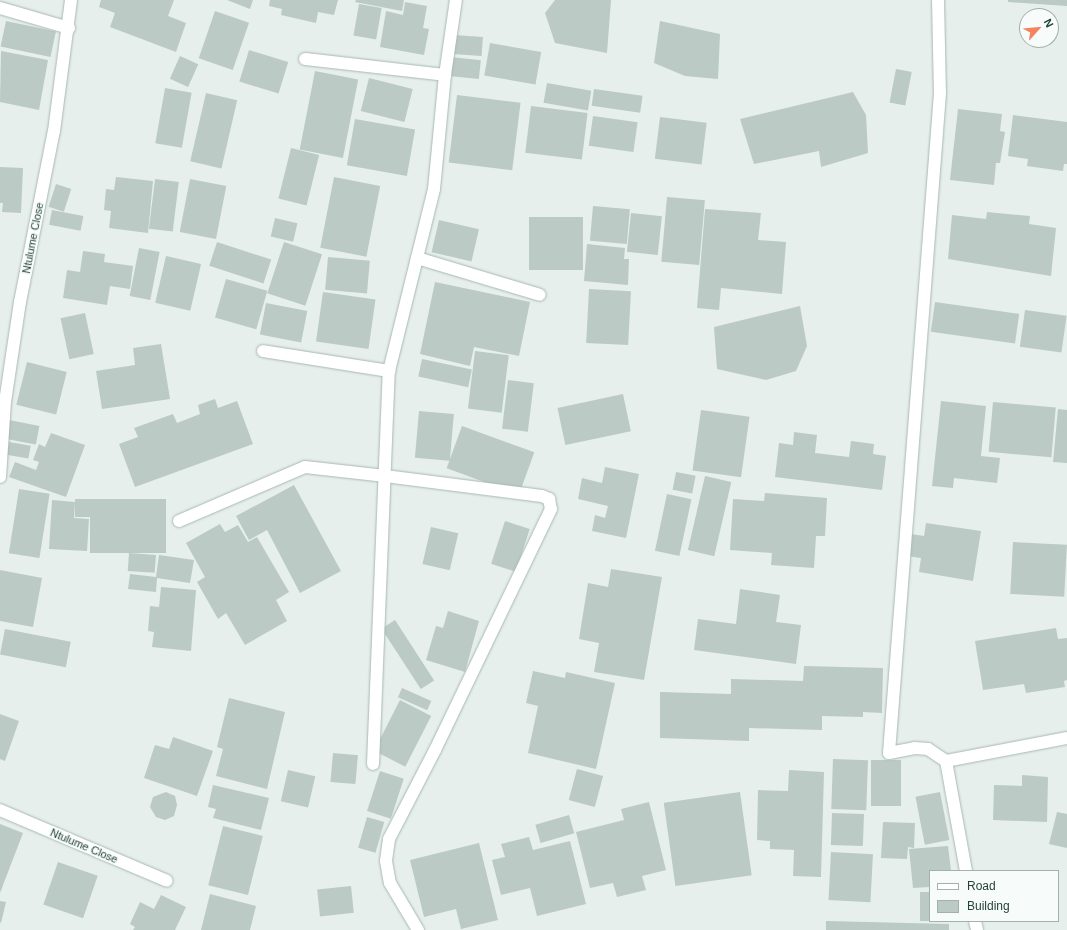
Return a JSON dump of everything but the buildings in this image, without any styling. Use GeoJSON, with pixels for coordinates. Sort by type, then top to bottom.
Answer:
{"type":"FeatureCollection","features":[{"type":"Feature","properties":{"kind":"street","name":"Ntulume Close"},"geometry":{"type":"LineString","coordinates":[[0,477],[5,402],[20,302],[54,132],[69,28],[71,0]]}},
{"type":"Feature","properties":{"kind":"street"},"geometry":{"type":"LineString","coordinates":[[372,764],[390,371],[394,347],[434,190],[444,75],[456,0]]}},
{"type":"Feature","properties":{"kind":"street"},"geometry":{"type":"LineString","coordinates":[[938,0],[940,93],[889,753],[915,748],[928,749],[946,761],[1067,738]]}},
{"type":"Feature","properties":{"kind":"street"},"geometry":{"type":"LineString","coordinates":[[0,8],[69,28]]}},
{"type":"Feature","properties":{"kind":"street"},"geometry":{"type":"LineString","coordinates":[[305,59],[444,75]]}},
{"type":"Feature","properties":{"kind":"street"},"geometry":{"type":"LineString","coordinates":[[417,258],[540,295]]}},
{"type":"Feature","properties":{"kind":"street"},"geometry":{"type":"LineString","coordinates":[[263,351],[390,371]]}},
{"type":"Feature","properties":{"kind":"street"},"geometry":{"type":"LineString","coordinates":[[179,521],[305,467],[542,496],[549,499],[550,509],[435,750],[389,839],[386,861],[390,883],[418,930]]}},
{"type":"Feature","properties":{"kind":"street"},"geometry":{"type":"LineString","coordinates":[[946,761],[966,870]]}},
{"type":"Feature","properties":{"kind":"street","name":"Ntulume Close"},"geometry":{"type":"LineString","coordinates":[[0,810],[167,881]]}}]}
